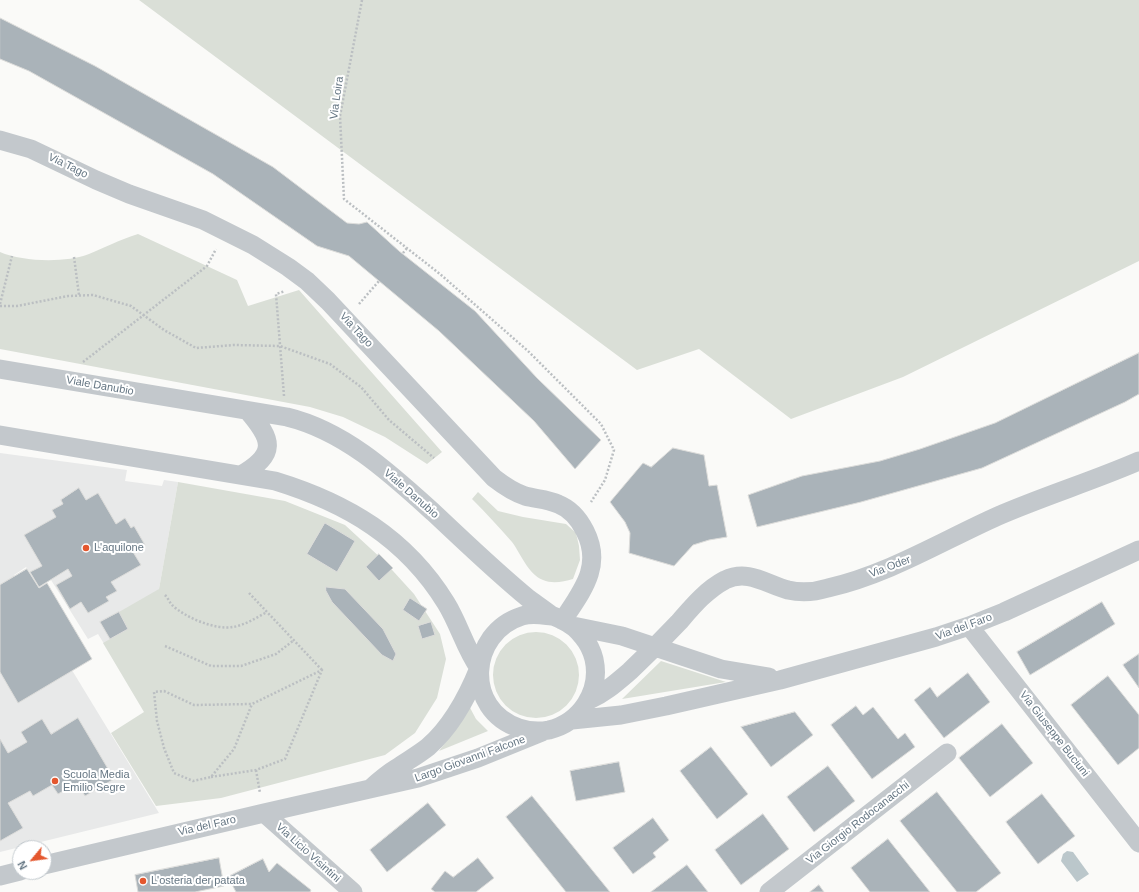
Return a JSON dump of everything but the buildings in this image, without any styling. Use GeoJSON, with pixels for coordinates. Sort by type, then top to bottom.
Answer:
{"type":"FeatureCollection","features":[{"type":"Feature","properties":{"kind":"street","name":"Via Tago"},"geometry":{"type":"LineString","coordinates":[[0,140],[31,148],[96,180],[129,194],[194,217],[225,231],[264,251],[307,282],[328,301],[494,478],[508,488],[523,495],[552,501],[564,507],[579,521],[590,543],[592,554],[591,569],[586,583],[563,621]]}},
{"type":"Feature","properties":{"kind":"street","name":"Viale Danubio"},"geometry":{"type":"LineString","coordinates":[[0,369],[296,419],[327,432],[356,449],[390,473],[510,583],[563,621]]}},
{"type":"Feature","properties":{"kind":"street"},"geometry":{"type":"LineString","coordinates":[[241,475],[259,464],[266,454],[268,447],[265,433],[258,421],[248,411]]}},
{"type":"Feature","properties":{"kind":"street"},"geometry":{"type":"LineString","coordinates":[[0,435],[275,481],[329,501],[365,520],[393,540],[415,562],[438,590],[447,605],[465,644],[479,668]]}},
{"type":"Feature","properties":{"kind":"street","name":"Via Oder"},"geometry":{"type":"LineString","coordinates":[[655,648],[702,596],[716,585],[732,577],[749,576],[788,590],[797,591],[819,590],[839,586],[880,572],[1006,513],[1139,461]]}},
{"type":"Feature","properties":{"kind":"street","name":"Via del Faro"},"geometry":{"type":"LineString","coordinates":[[780,680],[920,642],[969,626],[1026,603],[1139,550]]}},
{"type":"Feature","properties":{"kind":"street","name":"Largo Giovanni Falcone"},"geometry":{"type":"LineString","coordinates":[[370,789],[388,773],[422,751],[440,735],[466,698],[479,668],[482,654],[488,640],[498,629],[510,621],[523,616],[538,614],[611,633],[722,669],[780,680]]}},
{"type":"Feature","properties":{"kind":"street","name":"Largo Giovanni Falcone"},"geometry":{"type":"LineString","coordinates":[[370,789],[418,778],[446,769],[558,727],[572,720],[582,711],[589,700],[595,684],[596,668],[592,653],[585,638],[563,621]]}},
{"type":"Feature","properties":{"kind":"street","name":"Via Giuseppe Buciuni"},"geometry":{"type":"LineString","coordinates":[[969,626],[1139,843]]}},
{"type":"Feature","properties":{"kind":"street","name":"Largo Giovanni Falcone"},"geometry":{"type":"LineString","coordinates":[[589,700],[609,689],[655,648]]}},
{"type":"Feature","properties":{"kind":"street","name":"Largo Giovanni Falcone"},"geometry":{"type":"LineString","coordinates":[[479,668],[480,685],[486,701],[496,715],[510,725],[527,730],[544,731]]}},
{"type":"Feature","properties":{"kind":"street","name":"Largo Giovanni Falcone"},"geometry":{"type":"LineString","coordinates":[[572,720],[610,717],[640,712],[780,680]]}},
{"type":"Feature","properties":{"kind":"street","name":"Via Giorgio Rodocanacchi"},"geometry":{"type":"LineString","coordinates":[[769,892],[947,753]]}},
{"type":"Feature","properties":{"kind":"street","name":"Via del Faro"},"geometry":{"type":"LineString","coordinates":[[52,863],[370,789]]}},
{"type":"Feature","properties":{"kind":"street","name":"Via Licio Visintini"},"geometry":{"type":"LineString","coordinates":[[264,813],[345,890]]}},
{"type":"Feature","properties":{"kind":"street"},"geometry":{"type":"LineString","coordinates":[[0,876],[12,873]]}},
{"type":"Feature","properties":{"kind":"path","name":"Via Loira"},"geometry":{"type":"LineString","coordinates":[[362,0],[340,116],[344,199],[407,248]]}},
{"type":"Feature","properties":{"kind":"path"},"geometry":{"type":"LineString","coordinates":[[80,382],[83,361],[207,266],[225,231]]}},
{"type":"Feature","properties":{"kind":"path"},"geometry":{"type":"LineString","coordinates":[[403,253],[407,248],[440,274],[528,351],[601,424],[614,450],[605,480],[579,521]]}},
{"type":"Feature","properties":{"kind":"path"},"geometry":{"type":"LineString","coordinates":[[12,256],[0,305],[17,306],[68,296],[93,295],[131,306],[164,330],[196,348],[234,344],[280,346],[330,364],[361,387],[389,420],[434,458]]}},
{"type":"Feature","properties":{"kind":"path"},"geometry":{"type":"LineString","coordinates":[[74,258],[79,295]]}},
{"type":"Feature","properties":{"kind":"path"},"geometry":{"type":"LineString","coordinates":[[346,320],[379,281]]}},
{"type":"Feature","properties":{"kind":"path"},"geometry":{"type":"LineString","coordinates":[[279,416],[284,399],[276,294],[307,282]]}},
{"type":"Feature","properties":{"kind":"path"},"geometry":{"type":"LineString","coordinates":[[249,593],[322,670]]}},
{"type":"Feature","properties":{"kind":"path"},"geometry":{"type":"LineString","coordinates":[[165,595],[172,605],[194,619],[216,627],[233,627],[249,622],[267,612]]}},
{"type":"Feature","properties":{"kind":"path"},"geometry":{"type":"LineString","coordinates":[[165,646],[211,666],[241,666],[276,654],[294,640]]}},
{"type":"Feature","properties":{"kind":"path"},"geometry":{"type":"LineString","coordinates":[[322,670],[285,759],[256,770],[193,781],[174,773],[164,748],[157,721],[154,692],[164,691],[194,705],[252,704],[322,670]]}},
{"type":"Feature","properties":{"kind":"path"},"geometry":{"type":"LineString","coordinates":[[211,777],[234,749],[252,704]]}},
{"type":"Feature","properties":{"kind":"shaded area"},"geometry":{"type":"Polygon","coordinates":[[[139,0],[1139,0],[1139,261],[903,377],[791,419],[699,349],[637,370],[139,0]]]}},
{"type":"Feature","properties":{"kind":"shaded area"},"geometry":{"type":"Polygon","coordinates":[[[138,234],[237,280],[248,306],[299,290],[442,452],[427,464],[385,437],[343,417],[310,407],[0,349],[0,252],[20,258],[44,260],[69,259],[89,254],[138,234]]]}},
{"type":"Feature","properties":{"kind":"shaded area"},"geometry":{"type":"Polygon","coordinates":[[[0,453],[127,470],[125,481],[162,486],[164,480],[178,482],[159,589],[119,668],[98,634],[88,639],[51,580],[39,587],[26,567],[14,575],[159,813],[49,840],[12,840],[12,849],[0,852],[0,453]]]}},
{"type":"Feature","properties":{"kind":"shaded area"},"geometry":{"type":"Polygon","coordinates":[[[178,482],[285,501],[345,525],[383,560],[414,594],[440,634],[446,659],[437,698],[415,733],[385,755],[221,798],[156,806],[111,733],[144,712],[103,643],[128,629],[119,612],[159,589],[178,482]]]}},
{"type":"Feature","properties":{"kind":"shaded area"},"geometry":{"type":"Polygon","coordinates":[[[478,492],[498,511],[566,524],[576,533],[580,560],[573,579],[561,582],[550,582],[543,580],[533,573],[512,542],[472,499],[478,492]]]}},
{"type":"Feature","properties":{"kind":"shaded area"},"geometry":{"type":"Polygon","coordinates":[[[536,632],[552,636],[566,645],[575,659],[579,675],[575,691],[566,705],[552,714],[536,718],[520,714],[506,705],[497,691],[493,675],[497,659],[506,645],[520,636],[536,632]]]}},
{"type":"Feature","properties":{"kind":"shaded area"},"geometry":{"type":"Polygon","coordinates":[[[661,661],[726,682],[622,699],[661,661]]]}},
{"type":"Feature","properties":{"kind":"shaded area"},"geometry":{"type":"Polygon","coordinates":[[[468,704],[476,719],[488,731],[439,751],[457,727],[468,704]]]}},
{"type":"Feature","properties":{"kind":"shaded area"},"geometry":{"type":"Polygon","coordinates":[[[1067,851],[1073,852],[1089,874],[1077,882],[1061,861],[1063,854],[1067,851]]]}},
{"type":"Feature","properties":{"kind":"place","name":"L'aquilone"},"geometry":{"type":"Point","coordinates":[86,548]}},
{"type":"Feature","properties":{"kind":"place","name":"Scuola Media Emilio Segre"},"geometry":{"type":"Point","coordinates":[55,781]}},
{"type":"Feature","properties":{"kind":"place","name":"L'osteria der patata"},"geometry":{"type":"Point","coordinates":[143,881]}}]}
